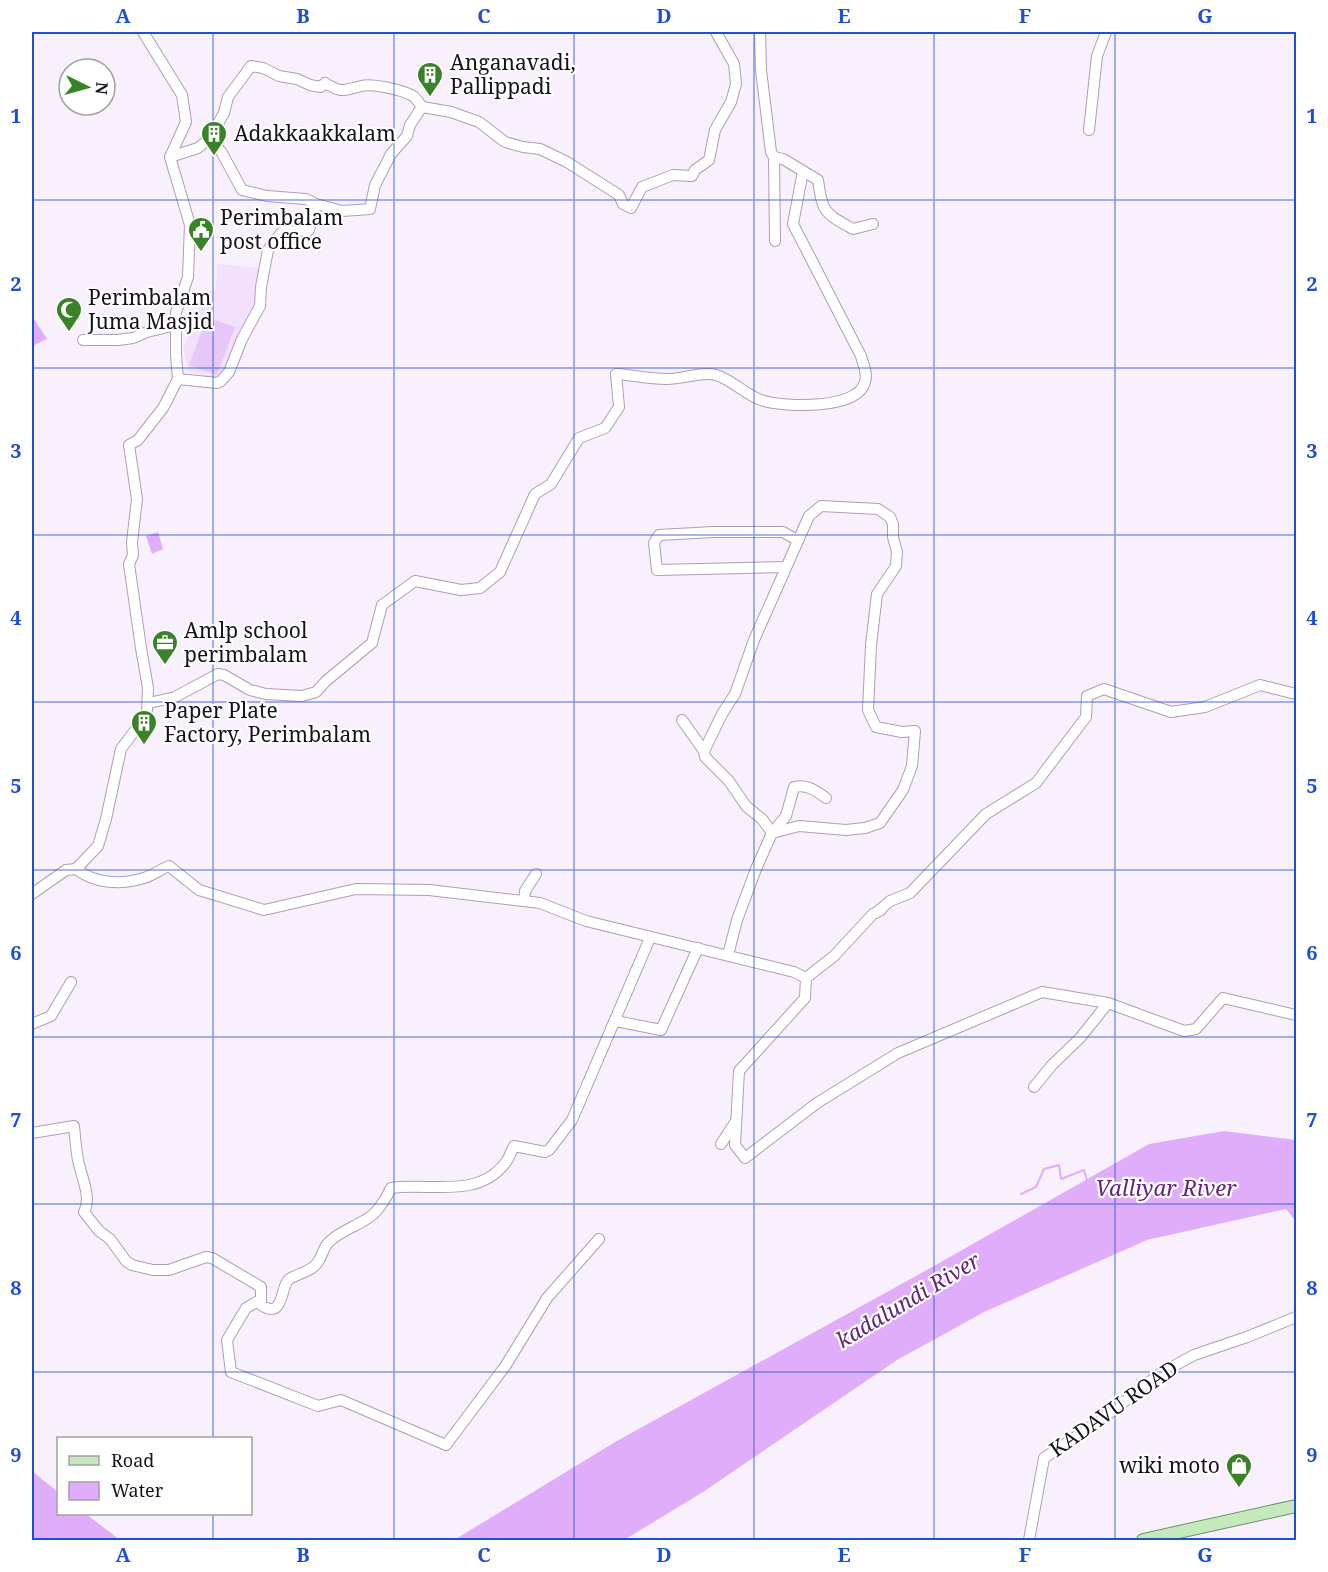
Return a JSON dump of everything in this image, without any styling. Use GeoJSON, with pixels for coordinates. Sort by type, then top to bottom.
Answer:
{"type":"FeatureCollection","features":[{"type":"Feature","properties":{"kind":"main road"},"geometry":{"type":"LineString","coordinates":[[1143,1540],[1296,1506]]}},
{"type":"Feature","properties":{"kind":"street"},"geometry":{"type":"LineString","coordinates":[[32,894],[66,870],[76,869],[98,846],[121,749],[145,717],[149,703],[129,564],[133,555],[132,542],[137,499],[129,445],[138,440],[163,408],[178,380],[176,312],[188,277],[190,225],[170,157],[186,122],[182,95],[143,32]]}},
{"type":"Feature","properties":{"kind":"street"},"geometry":{"type":"LineString","coordinates":[[170,157],[198,147],[210,138],[224,113],[228,97],[251,66],[310,85],[321,87],[325,83],[339,90],[349,91],[363,85],[386,88],[414,97],[422,107],[452,112],[478,122],[505,142],[540,149],[567,162],[619,195],[623,204],[631,208],[642,187],[673,175],[693,176],[695,170],[709,160],[715,130],[731,102],[736,84],[734,64],[716,32]]}},
{"type":"Feature","properties":{"kind":"street"},"geometry":{"type":"LineString","coordinates":[[760,32],[761,70],[771,152],[774,157],[775,241]]}},
{"type":"Feature","properties":{"kind":"street"},"geometry":{"type":"LineString","coordinates":[[1089,130],[1097,56],[1106,32]]}},
{"type":"Feature","properties":{"kind":"street"},"geometry":{"type":"LineString","coordinates":[[210,138],[222,153],[242,190],[267,196],[306,199],[342,211],[370,209],[375,185],[391,154],[407,136],[410,124],[422,107]]}},
{"type":"Feature","properties":{"kind":"street"},"geometry":{"type":"LineString","coordinates":[[774,157],[783,159],[818,180],[822,204],[830,215],[853,229],[873,224]]}},
{"type":"Feature","properties":{"kind":"street"},"geometry":{"type":"LineString","coordinates":[[149,703],[175,697],[218,674],[250,690],[266,694],[302,696],[316,692],[326,681],[372,644],[382,605],[415,581],[461,590],[480,588],[500,572],[535,494],[551,484],[579,438],[605,428],[619,407],[616,374],[666,379],[714,374],[762,401],[787,406],[824,404],[846,399],[861,390],[866,372],[861,356],[794,224],[802,171]]}},
{"type":"Feature","properties":{"kind":"street"},"geometry":{"type":"LineString","coordinates":[[178,380],[217,383],[229,372],[242,339],[260,306],[268,250],[282,232],[309,231],[316,204]]}},
{"type":"Feature","properties":{"kind":"street"},"geometry":{"type":"LineString","coordinates":[[83,340],[133,338],[176,325]]}},
{"type":"Feature","properties":{"kind":"street"},"geometry":{"type":"LineString","coordinates":[[704,751],[722,714],[735,694],[754,640],[809,516],[821,506],[879,509],[890,516],[897,552],[896,566],[877,594],[871,645],[868,710],[876,727],[902,732],[915,731],[912,766],[903,790],[880,823],[865,828],[846,830],[799,826],[772,833]]}},
{"type":"Feature","properties":{"kind":"street"},"geometry":{"type":"LineString","coordinates":[[786,567],[657,570],[654,543],[658,535],[714,532],[783,532],[797,540]]}},
{"type":"Feature","properties":{"kind":"street"},"geometry":{"type":"LineString","coordinates":[[1296,694],[1260,685],[1205,707],[1171,712],[1104,689],[1087,696],[1086,717],[1036,783],[986,814],[910,893],[890,900],[834,956],[806,978],[805,998],[739,1071],[735,1145],[745,1158],[817,1103],[898,1053],[1042,992],[1108,1003],[1184,1031],[1196,1029],[1223,998],[1296,1015]]}},
{"type":"Feature","properties":{"kind":"street"},"geometry":{"type":"LineString","coordinates":[[682,720],[704,751],[705,757],[729,781],[746,806],[762,819],[772,833]]}},
{"type":"Feature","properties":{"kind":"street"},"geometry":{"type":"LineString","coordinates":[[728,955],[741,910],[772,833],[786,816],[794,787],[802,785],[811,787],[826,798]]}},
{"type":"Feature","properties":{"kind":"street"},"geometry":{"type":"LineString","coordinates":[[76,869],[86,877],[110,883],[145,878],[169,866],[199,890],[264,910],[356,889],[429,890],[540,903],[586,921],[794,972],[806,978]]}},
{"type":"Feature","properties":{"kind":"street"},"geometry":{"type":"LineString","coordinates":[[524,901],[525,891],[536,874]]}},
{"type":"Feature","properties":{"kind":"street"},"geometry":{"type":"LineString","coordinates":[[32,1133],[74,1126],[78,1161],[87,1199],[84,1212],[99,1231],[110,1239],[126,1261],[139,1268],[160,1270],[176,1269],[206,1257],[217,1260],[261,1287],[260,1300],[261,1305],[265,1308],[279,1305],[287,1279],[318,1263],[324,1248],[330,1241],[367,1220],[391,1188],[440,1189],[466,1186],[485,1180],[504,1165],[514,1146],[545,1152],[549,1150],[572,1119],[650,938]]}},
{"type":"Feature","properties":{"kind":"street"},"geometry":{"type":"LineString","coordinates":[[616,1021],[661,1030],[698,948]]}},
{"type":"Feature","properties":{"kind":"street"},"geometry":{"type":"LineString","coordinates":[[33,1020],[51,1016],[71,982]]}},
{"type":"Feature","properties":{"kind":"street"},"geometry":{"type":"LineString","coordinates":[[1034,1088],[1052,1065],[1080,1038],[1108,1003]]}},
{"type":"Feature","properties":{"kind":"street"},"geometry":{"type":"LineString","coordinates":[[721,1144],[736,1121]]}},
{"type":"Feature","properties":{"kind":"street"},"geometry":{"type":"LineString","coordinates":[[260,1300],[246,1308],[227,1340],[231,1372],[318,1406],[341,1400],[446,1445],[506,1365],[547,1298],[599,1239]]}},
{"type":"Feature","properties":{"kind":"street","name":"KADAVU ROAD"},"geometry":{"type":"LineString","coordinates":[[1029,1540],[1044,1458],[1098,1422],[1161,1373],[1194,1355],[1296,1317]]}},
{"type":"Feature","properties":{"kind":"shaded area"},"geometry":{"type":"Polygon","coordinates":[[[217,264],[262,268],[257,309],[220,379],[189,372],[183,349],[196,319],[199,293],[216,291],[217,264]]]}},
{"type":"Feature","properties":{"kind":"shaded area"},"geometry":{"type":"Polygon","coordinates":[[[207,317],[235,327],[217,375],[189,365],[207,317]]]}},
{"type":"Feature","properties":{"kind":"water"},"geometry":{"type":"Polygon","coordinates":[[[32,316],[47,339],[32,346],[32,316]]]}},
{"type":"Feature","properties":{"kind":"water"},"geometry":{"type":"Polygon","coordinates":[[[158,532],[163,549],[152,554],[146,536],[158,532]]]}},
{"type":"Feature","properties":{"kind":"water","name":"Valliyar River"},"geometry":{"type":"Polygon","coordinates":[[[1224,1131],[1296,1140],[1296,1222],[1286,1209],[1147,1240],[984,1312],[897,1360],[703,1492],[624,1540],[454,1540],[615,1442],[1149,1144],[1224,1131]]]}},
{"type":"Feature","properties":{"kind":"water"},"geometry":{"type":"Polygon","coordinates":[[[32,1471],[57,1491],[57,1515],[87,1515],[120,1540],[32,1540],[32,1471]]]}},
{"type":"Feature","properties":{"kind":"waterway"},"geometry":{"type":"LineString","coordinates":[[1021,1194],[1036,1187],[1044,1169],[1059,1165],[1061,1179],[1084,1170],[1087,1180]]}},
{"type":"Feature","properties":{"kind":"place","name":"Anganavadi, Pallippadi"},"geometry":{"type":"Point","coordinates":[430,98]}},
{"type":"Feature","properties":{"kind":"place","name":"Adakkaakkalam"},"geometry":{"type":"Point","coordinates":[214,157]}},
{"type":"Feature","properties":{"kind":"place","name":"Perimbalam post office"},"geometry":{"type":"Point","coordinates":[201,253]}},
{"type":"Feature","properties":{"kind":"place","name":"Perimbalam Juma Masjid"},"geometry":{"type":"Point","coordinates":[69,333]}},
{"type":"Feature","properties":{"kind":"place","name":"Amlp school perimbalam"},"geometry":{"type":"Point","coordinates":[165,666]}},
{"type":"Feature","properties":{"kind":"place","name":"Paper Plate Factory, Perimbalam"},"geometry":{"type":"Point","coordinates":[144,746]}},
{"type":"Feature","properties":{"kind":"place","name":"wiki moto"},"geometry":{"type":"Point","coordinates":[1239,1489]}},
{"type":"Feature","properties":{"kind":"water label","name":"kadalundi River"},"geometry":{"type":"Point","coordinates":[908,1300]}}]}
